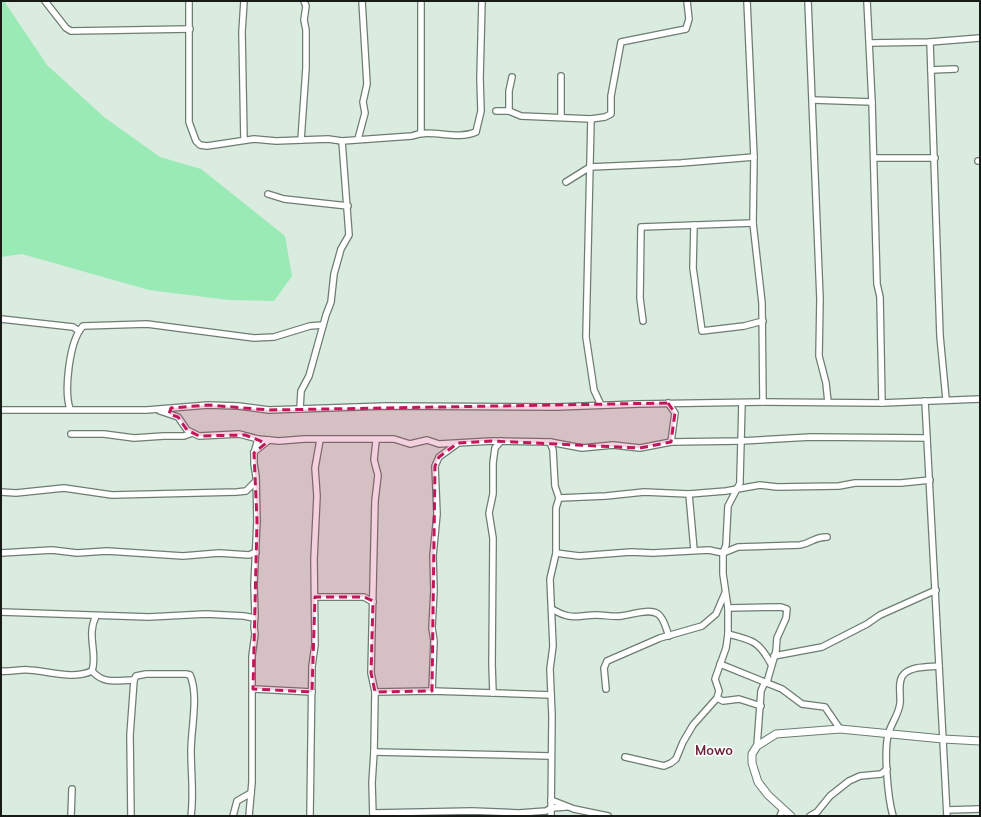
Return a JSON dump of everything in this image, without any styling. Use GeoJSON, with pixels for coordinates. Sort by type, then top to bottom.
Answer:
{"type":"FeatureCollection","features":[{"type":"Feature","properties":{"kind":"street"},"geometry":{"type":"LineString","coordinates":[[45,1],[66,28],[71,31],[190,29]]}},
{"type":"Feature","properties":{"kind":"street"},"geometry":{"type":"LineString","coordinates":[[189,1],[190,29],[188,117],[194,138],[200,145],[207,146],[244,140],[328,139],[342,141],[412,136],[421,133],[444,136],[465,135],[476,132],[482,111],[480,78],[482,1]]}},
{"type":"Feature","properties":{"kind":"street"},"geometry":{"type":"LineString","coordinates":[[244,1],[242,63],[244,140]]}},
{"type":"Feature","properties":{"kind":"street"},"geometry":{"type":"LineString","coordinates":[[301,140],[306,68],[304,1]]}},
{"type":"Feature","properties":{"kind":"street"},"geometry":{"type":"LineString","coordinates":[[358,139],[365,113],[364,102],[367,84],[362,1]]}},
{"type":"Feature","properties":{"kind":"street"},"geometry":{"type":"LineString","coordinates":[[421,1],[421,133]]}},
{"type":"Feature","properties":{"kind":"street"},"geometry":{"type":"LineString","coordinates":[[496,111],[509,112],[521,116],[591,119],[605,118],[611,114],[610,96],[622,42],[686,29],[689,19],[687,1]]}},
{"type":"Feature","properties":{"kind":"street"},"geometry":{"type":"LineString","coordinates":[[747,1],[754,157],[753,223],[763,321],[764,402]]}},
{"type":"Feature","properties":{"kind":"street"},"geometry":{"type":"LineString","coordinates":[[808,1],[813,100],[813,167],[820,299],[819,356],[826,382],[828,402]]}},
{"type":"Feature","properties":{"kind":"street"},"geometry":{"type":"LineString","coordinates":[[867,1],[870,43],[877,284],[880,297],[882,403]]}},
{"type":"Feature","properties":{"kind":"street"},"geometry":{"type":"LineString","coordinates":[[870,43],[930,42],[980,38]]}},
{"type":"Feature","properties":{"kind":"street"},"geometry":{"type":"LineString","coordinates":[[930,42],[940,336],[946,399]]}},
{"type":"Feature","properties":{"kind":"street"},"geometry":{"type":"LineString","coordinates":[[931,70],[955,69]]}},
{"type":"Feature","properties":{"kind":"street"},"geometry":{"type":"LineString","coordinates":[[561,76],[561,118]]}},
{"type":"Feature","properties":{"kind":"street"},"geometry":{"type":"LineString","coordinates":[[509,112],[508,91],[512,77]]}},
{"type":"Feature","properties":{"kind":"street"},"geometry":{"type":"LineString","coordinates":[[813,100],[872,102]]}},
{"type":"Feature","properties":{"kind":"street"},"geometry":{"type":"LineString","coordinates":[[591,119],[586,337],[594,390],[601,405]]}},
{"type":"Feature","properties":{"kind":"street"},"geometry":{"type":"LineString","coordinates":[[300,409],[301,391],[309,376],[332,299],[334,274],[341,249],[349,234],[342,141]]}},
{"type":"Feature","properties":{"kind":"street"},"geometry":{"type":"LineString","coordinates":[[566,182],[590,167],[681,163],[754,157]]}},
{"type":"Feature","properties":{"kind":"street"},"geometry":{"type":"LineString","coordinates":[[874,158],[935,158]]}},
{"type":"Feature","properties":{"kind":"street"},"geometry":{"type":"LineString","coordinates":[[268,194],[284,199],[348,206]]}},
{"type":"Feature","properties":{"kind":"street"},"geometry":{"type":"LineString","coordinates":[[643,321],[640,298],[641,227],[753,223]]}},
{"type":"Feature","properties":{"kind":"street"},"geometry":{"type":"LineString","coordinates":[[694,225],[693,268],[702,330],[744,326],[763,321]]}},
{"type":"Feature","properties":{"kind":"street"},"geometry":{"type":"LineString","coordinates":[[1,319],[73,327],[79,331]]}},
{"type":"Feature","properties":{"kind":"street"},"geometry":{"type":"LineString","coordinates":[[70,409],[67,398],[73,350],[79,331],[86,325],[147,324],[254,338],[274,337],[305,327],[323,325]]}},
{"type":"Feature","properties":{"kind":"street"},"geometry":{"type":"LineString","coordinates":[[1,410],[70,409],[170,411],[208,405],[238,406],[269,410],[668,403],[882,403],[946,399],[980,399]]}},
{"type":"Feature","properties":{"kind":"street"},"geometry":{"type":"LineString","coordinates":[[925,401],[947,813],[980,809]]}},
{"type":"Feature","properties":{"kind":"street"},"geometry":{"type":"LineString","coordinates":[[668,403],[675,414],[671,442]]}},
{"type":"Feature","properties":{"kind":"street"},"geometry":{"type":"LineString","coordinates":[[625,757],[664,766],[671,763],[676,759],[683,742],[693,725],[717,698],[719,691],[715,679],[728,634],[728,608],[723,574],[723,553],[726,546],[728,506],[740,483],[742,403]]}},
{"type":"Feature","properties":{"kind":"street"},"geometry":{"type":"LineString","coordinates":[[170,411],[178,417],[192,433]]}},
{"type":"Feature","properties":{"kind":"street"},"geometry":{"type":"LineString","coordinates":[[71,434],[104,434],[134,438],[184,436],[192,433],[210,437],[245,435],[258,439],[269,440],[394,440],[410,444],[427,440],[439,444],[492,441],[550,442],[582,448],[613,445],[640,448],[671,442],[742,441],[811,437],[927,438]]}},
{"type":"Feature","properties":{"kind":"street"},"geometry":{"type":"LineString","coordinates":[[249,816],[251,793],[253,689],[252,649],[255,634],[256,481],[254,453],[258,439]]}},
{"type":"Feature","properties":{"kind":"street"},"geometry":{"type":"LineString","coordinates":[[254,453],[269,440]]}},
{"type":"Feature","properties":{"kind":"street"},"geometry":{"type":"LineString","coordinates":[[310,816],[312,666],[315,645],[314,559],[317,496],[315,468],[320,440]]}},
{"type":"Feature","properties":{"kind":"street"},"geometry":{"type":"LineString","coordinates":[[376,441],[374,460],[378,475],[375,500],[371,673],[375,692],[372,783],[373,814],[472,811],[519,813],[546,811],[551,808],[566,807]]}},
{"type":"Feature","properties":{"kind":"street"},"geometry":{"type":"LineString","coordinates":[[492,441],[495,448]]}},
{"type":"Feature","properties":{"kind":"street"},"geometry":{"type":"LineString","coordinates":[[493,693],[493,538],[490,513],[493,494],[492,463],[495,448],[501,441]]}},
{"type":"Feature","properties":{"kind":"street"},"geometry":{"type":"LineString","coordinates":[[550,442],[553,450],[554,479],[559,498],[556,508],[556,553],[550,579],[553,646],[550,669],[551,816]]}},
{"type":"Feature","properties":{"kind":"street"},"geometry":{"type":"LineString","coordinates":[[432,691],[434,641],[432,628],[434,590],[433,556],[436,514],[435,466],[439,457],[458,443]]}},
{"type":"Feature","properties":{"kind":"street"},"geometry":{"type":"LineString","coordinates":[[553,450],[557,443]]}},
{"type":"Feature","properties":{"kind":"street"},"geometry":{"type":"LineString","coordinates":[[559,498],[606,496],[644,492],[689,494],[760,485],[777,487],[839,486],[855,483],[901,484],[930,480]]}},
{"type":"Feature","properties":{"kind":"street"},"geometry":{"type":"LineString","coordinates":[[246,491],[256,481]]}},
{"type":"Feature","properties":{"kind":"street"},"geometry":{"type":"LineString","coordinates":[[1,492],[16,493],[68,488],[112,495],[246,491],[256,502]]}},
{"type":"Feature","properties":{"kind":"street"},"geometry":{"type":"LineString","coordinates":[[689,494],[694,550]]}},
{"type":"Feature","properties":{"kind":"street"},"geometry":{"type":"LineString","coordinates":[[556,553],[579,556],[631,552],[653,553],[694,550],[709,550],[723,553],[738,547],[800,545],[810,542],[816,537],[827,537]]}},
{"type":"Feature","properties":{"kind":"street"},"geometry":{"type":"LineString","coordinates":[[1,552],[52,550],[77,553],[108,551],[183,556],[219,553],[249,555],[256,552]]}},
{"type":"Feature","properties":{"kind":"street"},"geometry":{"type":"LineString","coordinates":[[249,555],[255,561]]}},
{"type":"Feature","properties":{"kind":"street"},"geometry":{"type":"LineString","coordinates":[[774,656],[822,647],[867,624],[880,615],[936,590]]}},
{"type":"Feature","properties":{"kind":"street"},"geometry":{"type":"LineString","coordinates":[[606,689],[604,668],[607,661],[669,636],[695,629],[710,621],[716,614],[725,593]]}},
{"type":"Feature","properties":{"kind":"street"},"geometry":{"type":"LineString","coordinates":[[315,598],[364,598],[373,602]]}},
{"type":"Feature","properties":{"kind":"street"},"geometry":{"type":"LineString","coordinates":[[728,608],[785,607],[787,609],[787,615],[777,638],[767,682],[764,684],[761,692],[757,746]]}},
{"type":"Feature","properties":{"kind":"street"},"geometry":{"type":"LineString","coordinates":[[552,609],[560,614],[579,618],[594,615],[622,616],[633,612],[654,612],[662,619],[669,636]]}},
{"type":"Feature","properties":{"kind":"street"},"geometry":{"type":"LineString","coordinates":[[1,612],[50,612],[96,616],[149,617],[206,614],[254,618]]}},
{"type":"Feature","properties":{"kind":"street"},"geometry":{"type":"LineString","coordinates":[[551,619],[560,614]]}},
{"type":"Feature","properties":{"kind":"street"},"geometry":{"type":"LineString","coordinates":[[96,616],[91,630],[93,648],[92,671],[101,680],[134,680]]}},
{"type":"Feature","properties":{"kind":"street"},"geometry":{"type":"LineString","coordinates":[[728,634],[747,638],[759,644],[771,664]]}},
{"type":"Feature","properties":{"kind":"street"},"geometry":{"type":"LineString","coordinates":[[720,664],[782,688],[802,704],[825,707],[840,729]]}},
{"type":"Feature","properties":{"kind":"street"},"geometry":{"type":"LineString","coordinates":[[893,816],[888,799],[888,733],[900,706],[902,676],[908,671],[916,668],[939,666]]}},
{"type":"Feature","properties":{"kind":"street"},"geometry":{"type":"LineString","coordinates":[[1,671],[12,672],[27,670],[71,676],[92,671]]}},
{"type":"Feature","properties":{"kind":"street"},"geometry":{"type":"LineString","coordinates":[[131,816],[130,735],[134,680],[136,676],[146,674],[186,674],[190,675],[192,679],[194,703],[191,753],[193,788],[191,816]]}},
{"type":"Feature","properties":{"kind":"street"},"geometry":{"type":"LineString","coordinates":[[253,689],[312,692]]}},
{"type":"Feature","properties":{"kind":"street"},"geometry":{"type":"LineString","coordinates":[[375,692],[432,691],[551,695]]}},
{"type":"Feature","properties":{"kind":"street"},"geometry":{"type":"LineString","coordinates":[[717,698],[723,701],[739,699],[761,706]]}},
{"type":"Feature","properties":{"kind":"street"},"geometry":{"type":"LineString","coordinates":[[791,816],[781,812],[768,795],[754,773],[752,763],[752,754],[757,746],[776,734],[840,729],[980,741]]}},
{"type":"Feature","properties":{"kind":"street"},"geometry":{"type":"LineString","coordinates":[[374,752],[550,756]]}},
{"type":"Feature","properties":{"kind":"street"},"geometry":{"type":"LineString","coordinates":[[810,816],[817,812],[830,796],[849,781],[860,776],[881,774],[887,769]]}},
{"type":"Feature","properties":{"kind":"street"},"geometry":{"type":"LineString","coordinates":[[71,816],[72,789]]}},
{"type":"Feature","properties":{"kind":"street"},"geometry":{"type":"LineString","coordinates":[[232,816],[237,801],[251,793]]}},
{"type":"Feature","properties":{"kind":"street"},"geometry":{"type":"LineString","coordinates":[[551,800],[566,807],[608,816]]}},
{"type":"Feature","properties":{"kind":"highlighted area"},"geometry":{"type":"Polygon","coordinates":[[[668,403],[675,413],[671,442],[640,448],[492,441],[458,443],[439,457],[435,466],[432,691],[422,692],[375,692],[371,673],[373,601],[364,597],[315,597],[312,692],[253,689],[257,521],[254,453],[266,443],[245,435],[199,436],[187,430],[178,417],[169,414],[171,408],[208,405],[269,410],[668,403]]]}},
{"type":"Feature","properties":{"kind":"green space"},"geometry":{"type":"Polygon","coordinates":[[[1,1],[4,1],[47,65],[104,117],[160,157],[201,169],[285,236],[292,276],[274,301],[229,300],[149,290],[22,254],[1,257],[1,1]]]}},
{"type":"Feature","properties":{"kind":"district","name":"Mowo"},"geometry":{"type":"Point","coordinates":[714,750]}}]}
